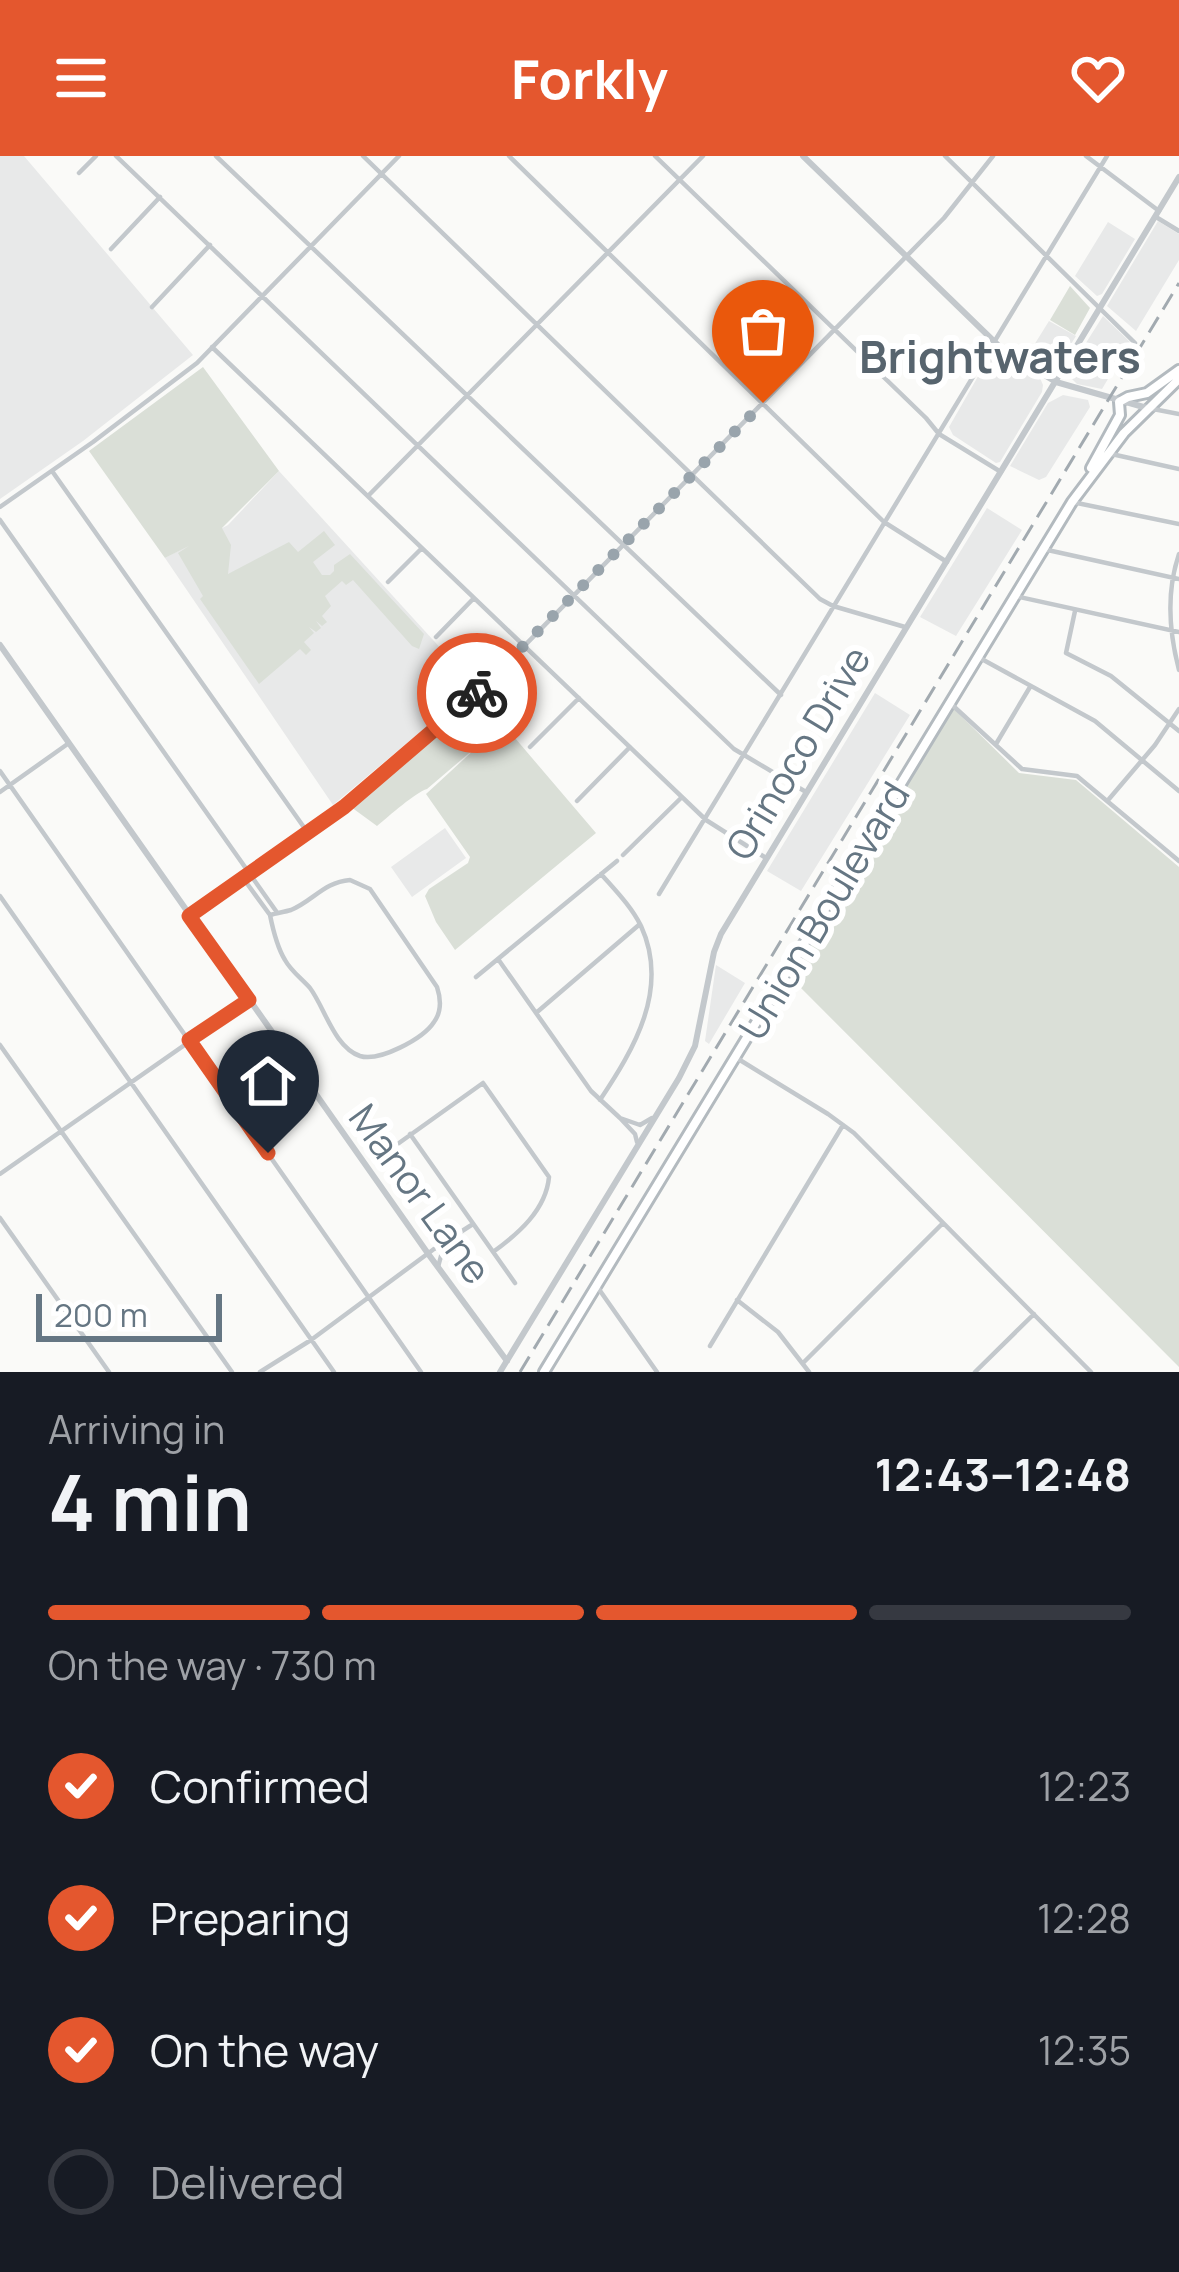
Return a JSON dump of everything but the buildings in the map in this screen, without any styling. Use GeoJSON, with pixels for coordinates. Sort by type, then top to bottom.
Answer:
{"type":"FeatureCollection","features":[{"type":"Feature","properties":{"kind":"main road"},"geometry":{"type":"LineString","coordinates":[[1079,491],[1120,416],[1120,402],[1147,394],[1179,374]]}},
{"type":"Feature","properties":{"kind":"main road"},"geometry":{"type":"LineString","coordinates":[[1147,408],[1179,374]]}},
{"type":"Feature","properties":{"kind":"main road","name":"Union Boulevard"},"geometry":{"type":"LineString","coordinates":[[544,1372],[1072,502],[1147,408]]}},
{"type":"Feature","properties":{"kind":"street"},"geometry":{"type":"LineString","coordinates":[[80,173],[96,156]]}},
{"type":"Feature","properties":{"kind":"street"},"geometry":{"type":"LineString","coordinates":[[116,156],[743,755],[806,792]]}},
{"type":"Feature","properties":{"kind":"street"},"geometry":{"type":"LineString","coordinates":[[216,156],[781,695]]}},
{"type":"Feature","properties":{"kind":"street"},"geometry":{"type":"LineString","coordinates":[[363,156],[804,585],[833,606],[907,627]]}},
{"type":"Feature","properties":{"kind":"street"},"geometry":{"type":"LineString","coordinates":[[0,507],[181,375],[399,156]]}},
{"type":"Feature","properties":{"kind":"street"},"geometry":{"type":"LineString","coordinates":[[509,156],[884,522],[947,562]]}},
{"type":"Feature","properties":{"kind":"street"},"geometry":{"type":"LineString","coordinates":[[655,156],[939,434],[1001,472]]}},
{"type":"Feature","properties":{"kind":"street"},"geometry":{"type":"LineString","coordinates":[[368,496],[703,156]]}},
{"type":"Feature","properties":{"kind":"street"},"geometry":{"type":"LineString","coordinates":[[803,156],[1004,351],[1056,382],[1179,414]]}},
{"type":"Feature","properties":{"kind":"street"},"geometry":{"type":"LineString","coordinates":[[945,156],[1135,343]]}},
{"type":"Feature","properties":{"kind":"street"},"geometry":{"type":"LineString","coordinates":[[189,916],[344,807],[477,693],[944,218],[993,156]]}},
{"type":"Feature","properties":{"kind":"street"},"geometry":{"type":"LineString","coordinates":[[1085,156],[1179,231]]}},
{"type":"Feature","properties":{"kind":"street"},"geometry":{"type":"LineString","coordinates":[[659,894],[1107,156]]}},
{"type":"Feature","properties":{"kind":"street","name":"Orinoco Drive"},"geometry":{"type":"LineString","coordinates":[[500,1372],[661,1111],[694,1046],[721,934],[1179,177]]}},
{"type":"Feature","properties":{"kind":"street"},"geometry":{"type":"LineString","coordinates":[[111,249],[160,197]]}},
{"type":"Feature","properties":{"kind":"street"},"geometry":{"type":"LineString","coordinates":[[152,307],[210,245]]}},
{"type":"Feature","properties":{"kind":"street"},"geometry":{"type":"LineString","coordinates":[[212,347],[706,820],[766,857]]}},
{"type":"Feature","properties":{"kind":"street"},"geometry":{"type":"LineString","coordinates":[[1107,454],[1179,469]]}},
{"type":"Feature","properties":{"kind":"street"},"geometry":{"type":"LineString","coordinates":[[52,470],[308,833]]}},
{"type":"Feature","properties":{"kind":"street"},"geometry":{"type":"LineString","coordinates":[[1072,502],[1179,524]]}},
{"type":"Feature","properties":{"kind":"street"},"geometry":{"type":"LineString","coordinates":[[0,520],[273,913],[287,964],[309,986],[350,1051],[362,1057],[384,1056],[435,1021],[442,999],[437,987],[370,890],[350,880],[339,881],[289,911],[273,913]]}},
{"type":"Feature","properties":{"kind":"street"},"geometry":{"type":"LineString","coordinates":[[388,582],[422,548]]}},
{"type":"Feature","properties":{"kind":"street"},"geometry":{"type":"LineString","coordinates":[[1043,549],[1175,578]]}},
{"type":"Feature","properties":{"kind":"street"},"geometry":{"type":"LineString","coordinates":[[1179,554],[1175,578],[1179,670]]}},
{"type":"Feature","properties":{"kind":"street"},"geometry":{"type":"LineString","coordinates":[[1015,596],[1175,632]]}},
{"type":"Feature","properties":{"kind":"street"},"geometry":{"type":"LineString","coordinates":[[436,638],[474,598]]}},
{"type":"Feature","properties":{"kind":"street"},"geometry":{"type":"LineString","coordinates":[[1076,611],[1066,653],[1111,676],[1179,731]]}},
{"type":"Feature","properties":{"kind":"street","name":"Manor Lane"},"geometry":{"type":"LineString","coordinates":[[0,645],[506,1361]]}},
{"type":"Feature","properties":{"kind":"street"},"geometry":{"type":"LineString","coordinates":[[978,657],[1095,722],[1179,791]]}},
{"type":"Feature","properties":{"kind":"street"},"geometry":{"type":"LineString","coordinates":[[996,744],[1030,686]]}},
{"type":"Feature","properties":{"kind":"street"},"geometry":{"type":"LineString","coordinates":[[530,747],[578,698]]}},
{"type":"Feature","properties":{"kind":"street"},"geometry":{"type":"LineString","coordinates":[[950,703],[1022,769],[1076,776],[1179,861]]}},
{"type":"Feature","properties":{"kind":"street"},"geometry":{"type":"LineString","coordinates":[[1107,801],[1179,710]]}},
{"type":"Feature","properties":{"kind":"street"},"geometry":{"type":"LineString","coordinates":[[0,792],[69,743]]}},
{"type":"Feature","properties":{"kind":"street"},"geometry":{"type":"LineString","coordinates":[[577,801],[630,747]]}},
{"type":"Feature","properties":{"kind":"street"},"geometry":{"type":"LineString","coordinates":[[0,771],[421,1372]]}},
{"type":"Feature","properties":{"kind":"street"},"geometry":{"type":"LineString","coordinates":[[623,855],[682,797]]}},
{"type":"Feature","properties":{"kind":"street"},"geometry":{"type":"LineString","coordinates":[[476,977],[616,861]]}},
{"type":"Feature","properties":{"kind":"street"},"geometry":{"type":"LineString","coordinates":[[600,1100],[635,1040],[653,978],[640,924],[601,874]]}},
{"type":"Feature","properties":{"kind":"street"},"geometry":{"type":"LineString","coordinates":[[0,896],[334,1372]]}},
{"type":"Feature","properties":{"kind":"street"},"geometry":{"type":"LineString","coordinates":[[536,1013],[640,924]]}},
{"type":"Feature","properties":{"kind":"street"},"geometry":{"type":"LineString","coordinates":[[499,959],[600,1100],[635,1134],[635,1153]]}},
{"type":"Feature","properties":{"kind":"street"},"geometry":{"type":"LineString","coordinates":[[0,1174],[249,1000]]}},
{"type":"Feature","properties":{"kind":"street"},"geometry":{"type":"LineString","coordinates":[[0,1045],[232,1372]]}},
{"type":"Feature","properties":{"kind":"street"},"geometry":{"type":"LineString","coordinates":[[735,1058],[843,1125],[1091,1372]]}},
{"type":"Feature","properties":{"kind":"street"},"geometry":{"type":"LineString","coordinates":[[392,1148],[483,1083],[549,1177],[527,1224],[493,1252]]}},
{"type":"Feature","properties":{"kind":"street"},"geometry":{"type":"LineString","coordinates":[[620,1118],[640,1125],[661,1111]]}},
{"type":"Feature","properties":{"kind":"street"},"geometry":{"type":"LineString","coordinates":[[710,1346],[843,1125]]}},
{"type":"Feature","properties":{"kind":"street"},"geometry":{"type":"LineString","coordinates":[[410,1135],[515,1283]]}},
{"type":"Feature","properties":{"kind":"street"},"geometry":{"type":"LineString","coordinates":[[0,1218],[109,1372]]}},
{"type":"Feature","properties":{"kind":"street"},"geometry":{"type":"LineString","coordinates":[[803,1363],[943,1223]]}},
{"type":"Feature","properties":{"kind":"street"},"geometry":{"type":"LineString","coordinates":[[260,1372],[471,1225]]}},
{"type":"Feature","properties":{"kind":"street"},"geometry":{"type":"LineString","coordinates":[[438,1267],[441,1256],[471,1225]]}},
{"type":"Feature","properties":{"kind":"street"},"geometry":{"type":"LineString","coordinates":[[596,1286],[657,1372]]}},
{"type":"Feature","properties":{"kind":"street"},"geometry":{"type":"LineString","coordinates":[[737,1300],[778,1332],[809,1372]]}},
{"type":"Feature","properties":{"kind":"street"},"geometry":{"type":"LineString","coordinates":[[975,1372],[1034,1314]]}},
{"type":"Feature","properties":{"kind":"shaded area"},"geometry":{"type":"Polygon","coordinates":[[[0,156],[24,156],[193,355],[0,499],[0,156]]]}},
{"type":"Feature","properties":{"kind":"shaded area"},"geometry":{"type":"Polygon","coordinates":[[[1158,221],[1179,234],[1179,260],[1136,331],[1107,306],[1158,221]]]}},
{"type":"Feature","properties":{"kind":"shaded area"},"geometry":{"type":"Polygon","coordinates":[[[1108,222],[1135,239],[1097,296],[1075,276],[1108,222]]]}},
{"type":"Feature","properties":{"kind":"shaded area"},"geometry":{"type":"Polygon","coordinates":[[[1070,286],[1090,308],[1075,335],[1050,320],[1070,286]]]}},
{"type":"Feature","properties":{"kind":"shaded area"},"geometry":{"type":"Polygon","coordinates":[[[1103,316],[1130,342],[1102,389],[1077,384],[1069,376],[1103,316]]]}},
{"type":"Feature","properties":{"kind":"shaded area"},"geometry":{"type":"Polygon","coordinates":[[[1049,321],[1076,336],[1058,365],[1043,369],[1026,358],[1049,321]]]}},
{"type":"Feature","properties":{"kind":"shaded area"},"geometry":{"type":"Polygon","coordinates":[[[992,352],[1040,378],[1043,385],[996,463],[953,435],[949,427],[992,352]]]}},
{"type":"Feature","properties":{"kind":"shaded area"},"geometry":{"type":"Polygon","coordinates":[[[203,367],[279,471],[222,528],[231,545],[228,574],[289,542],[298,552],[324,531],[335,545],[313,562],[322,575],[330,575],[334,565],[350,554],[424,634],[419,649],[353,580],[346,585],[342,581],[325,596],[331,606],[322,616],[327,622],[322,626],[316,621],[321,628],[316,632],[309,627],[314,633],[304,642],[311,650],[306,655],[300,649],[259,684],[200,599],[203,596],[178,553],[189,546],[165,558],[89,451],[203,367]]]}},
{"type":"Feature","properties":{"kind":"shaded area"},"geometry":{"type":"Polygon","coordinates":[[[1063,395],[1088,400],[1090,407],[1046,477],[1039,480],[1010,466],[1048,403],[1063,395]]]}},
{"type":"Feature","properties":{"kind":"shaded area"},"geometry":{"type":"Polygon","coordinates":[[[279,471],[475,686],[333,805],[165,558],[228,525],[279,471]]]}},
{"type":"Feature","properties":{"kind":"shaded area"},"geometry":{"type":"Polygon","coordinates":[[[987,508],[1022,530],[956,636],[920,617],[987,508]]]}},
{"type":"Feature","properties":{"kind":"shaded area"},"geometry":{"type":"Polygon","coordinates":[[[875,693],[910,715],[801,891],[767,871],[875,693]]]}},
{"type":"Feature","properties":{"kind":"shaded area"},"geometry":{"type":"Polygon","coordinates":[[[480,697],[596,833],[455,950],[425,896],[470,857],[426,794],[488,737],[377,826],[351,807],[480,697]]]}},
{"type":"Feature","properties":{"kind":"shaded area"},"geometry":{"type":"Polygon","coordinates":[[[953,708],[1019,773],[1076,780],[1179,867],[1179,1367],[791,978],[953,708]]]}},
{"type":"Feature","properties":{"kind":"shaded area"},"geometry":{"type":"Polygon","coordinates":[[[445,828],[466,858],[412,897],[391,867],[445,828]]]}},
{"type":"Feature","properties":{"kind":"shaded area"},"geometry":{"type":"Polygon","coordinates":[[[716,965],[745,983],[709,1044],[705,1041],[716,965]]]}},
{"type":"Feature","properties":{"kind":"railway"},"geometry":{"type":"LineString","coordinates":[[520,1372],[1179,283]]}},
{"type":"Feature","properties":{"kind":"way so far"},"geometry":{"type":"LineString","coordinates":[[477,693],[763,403]]}},
{"type":"Feature","properties":{"kind":"district","name":"Brightwaters"},"geometry":{"type":"Point","coordinates":[1000,357]}},
{"type":"Feature","properties":{"kind":"route"},"geometry":{"type":"LineString","coordinates":[[268,1153],[189,1040],[249,1000],[189,916],[344,807],[477,693]]}}]}
